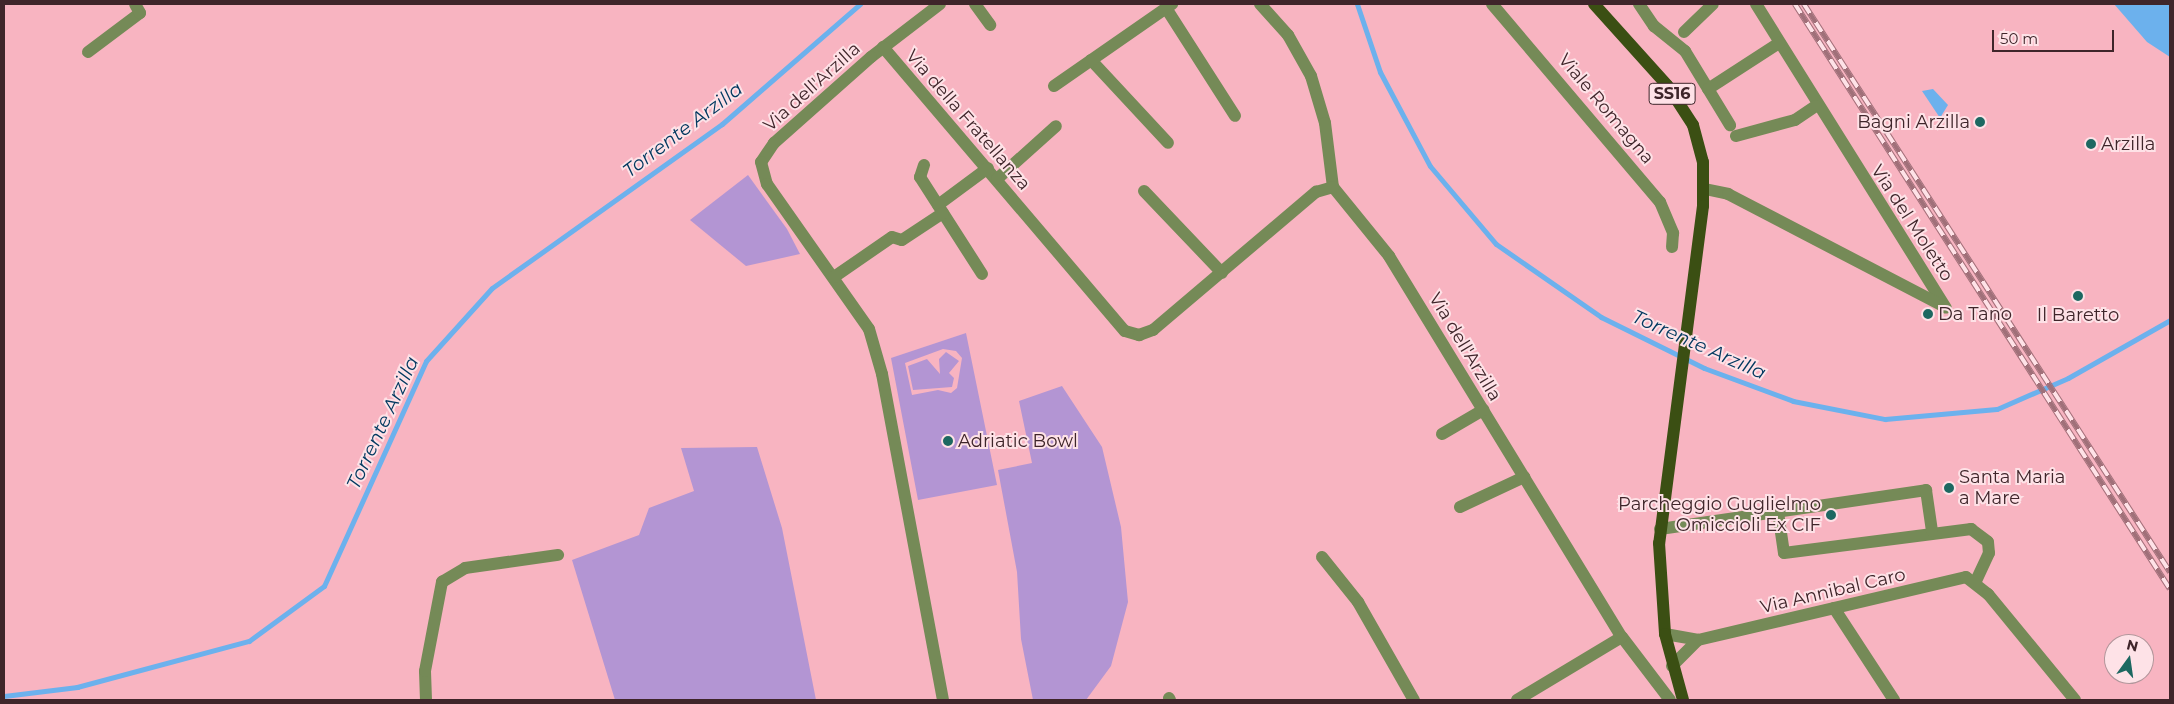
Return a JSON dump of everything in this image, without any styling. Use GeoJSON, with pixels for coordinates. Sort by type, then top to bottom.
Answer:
{"type":"FeatureCollection","features":[{"type":"Feature","properties":{"kind":"main road","name":"SS16"},"geometry":{"type":"LineString","coordinates":[[1601,6],[1666,85],[1693,125],[1703,162],[1705,189],[1671,431],[1660,529],[1665,634],[1672,666],[1683,700]]}},
{"type":"Feature","properties":{"kind":"street"},"geometry":{"type":"LineString","coordinates":[[88,52],[140,13],[135,4]]}},
{"type":"Feature","properties":{"kind":"street","name":"Via dell'Arzilla"},"geometry":{"type":"LineString","coordinates":[[940,4],[883,47],[774,143],[761,162],[767,184],[844,290],[869,329],[882,374],[943,700]]}},
{"type":"Feature","properties":{"kind":"street"},"geometry":{"type":"LineString","coordinates":[[975,4],[990,26]]}},
{"type":"Feature","properties":{"kind":"street"},"geometry":{"type":"LineString","coordinates":[[1144,191],[1222,273],[1316,192],[1333,187],[1325,123],[1311,76],[1288,35],[1260,4]]}},
{"type":"Feature","properties":{"kind":"street","name":"Viale Romagna"},"geometry":{"type":"LineString","coordinates":[[1492,4],[1660,202],[1673,233],[1672,247]]}},
{"type":"Feature","properties":{"kind":"street"},"geometry":{"type":"LineString","coordinates":[[1639,4],[1654,26],[1685,51],[1733,130],[1795,120],[1816,106]]}},
{"type":"Feature","properties":{"kind":"street"},"geometry":{"type":"LineString","coordinates":[[1684,32],[1713,4]]}},
{"type":"Feature","properties":{"kind":"street","name":"Via del Moletto"},"geometry":{"type":"LineString","coordinates":[[1705,189],[1728,194],[1946,308],[1816,106],[1756,4]]}},
{"type":"Feature","properties":{"kind":"street"},"geometry":{"type":"LineString","coordinates":[[1054,86],[1169,6],[1235,116]]}},
{"type":"Feature","properties":{"kind":"street"},"geometry":{"type":"LineString","coordinates":[[1708,89],[1779,43]]}},
{"type":"Feature","properties":{"kind":"street","name":"Via della Fratellanza"},"geometry":{"type":"LineString","coordinates":[[883,47],[1125,331],[1132,333],[1152,330],[1222,273]]}},
{"type":"Feature","properties":{"kind":"street"},"geometry":{"type":"LineString","coordinates":[[1091,60],[1168,143]]}},
{"type":"Feature","properties":{"kind":"street"},"geometry":{"type":"LineString","coordinates":[[997,179],[1056,126]]}},
{"type":"Feature","properties":{"kind":"street"},"geometry":{"type":"LineString","coordinates":[[924,165],[920,177],[982,274]]}},
{"type":"Feature","properties":{"kind":"street"},"geometry":{"type":"LineString","coordinates":[[834,277],[892,237],[902,240],[988,168]]}},
{"type":"Feature","properties":{"kind":"street","name":"Via dell'Arzilla"},"geometry":{"type":"LineString","coordinates":[[1333,187],[1389,256],[1622,637],[1670,700]]}},
{"type":"Feature","properties":{"kind":"street"},"geometry":{"type":"LineString","coordinates":[[1442,434],[1483,410]]}},
{"type":"Feature","properties":{"kind":"street"},"geometry":{"type":"LineString","coordinates":[[1460,507],[1524,477]]}},
{"type":"Feature","properties":{"kind":"street"},"geometry":{"type":"LineString","coordinates":[[1660,529],[1926,490],[1932,531]]}},
{"type":"Feature","properties":{"kind":"street"},"geometry":{"type":"LineString","coordinates":[[1778,512],[1784,553],[1961,527],[1988,542],[1986,564],[1976,581],[2075,700]]}},
{"type":"Feature","properties":{"kind":"street"},"geometry":{"type":"LineString","coordinates":[[426,700],[425,671],[442,582],[465,568],[558,555]]}},
{"type":"Feature","properties":{"kind":"street"},"geometry":{"type":"LineString","coordinates":[[1322,557],[1358,602],[1414,700]]}},
{"type":"Feature","properties":{"kind":"street","name":"Via Annibal Caro"},"geometry":{"type":"LineString","coordinates":[[1665,634],[1698,640],[1966,578],[1976,581]]}},
{"type":"Feature","properties":{"kind":"street"},"geometry":{"type":"LineString","coordinates":[[1834,608],[1894,700]]}},
{"type":"Feature","properties":{"kind":"street"},"geometry":{"type":"LineString","coordinates":[[1517,700],[1622,637]]}},
{"type":"Feature","properties":{"kind":"street"},"geometry":{"type":"LineString","coordinates":[[1672,666],[1698,640]]}},
{"type":"Feature","properties":{"kind":"shaded area"},"geometry":{"type":"Polygon","coordinates":[[[748,175],[787,229],[800,254],[746,266],[690,220],[748,175]]]}},
{"type":"Feature","properties":{"kind":"shaded area","name":"Adriatic Bowl"},"geometry":{"type":"Polygon","coordinates":[[[966,333],[997,485],[918,500],[891,358],[966,333]],[[943,349],[905,363],[912,395],[938,390],[951,393],[957,388],[962,358],[956,351],[943,349]]]}},
{"type":"Feature","properties":{"kind":"shaded area","name":"Adriatic Bowl"},"geometry":{"type":"Polygon","coordinates":[[[946,352],[959,361],[949,373],[954,378],[952,387],[913,390],[908,366],[927,359],[940,374],[939,359],[946,352]]]}},
{"type":"Feature","properties":{"kind":"shaded area"},"geometry":{"type":"Polygon","coordinates":[[[1062,386],[1102,447],[1121,527],[1128,602],[1111,666],[1086,700],[1033,700],[1021,639],[1017,572],[998,470],[1032,463],[1019,401],[1062,386]]]}},
{"type":"Feature","properties":{"kind":"shaded area"},"geometry":{"type":"Polygon","coordinates":[[[757,447],[782,528],[816,700],[615,700],[572,560],[639,535],[649,508],[694,491],[681,448],[757,447]]]}},
{"type":"Feature","properties":{"kind":"water"},"geometry":{"type":"Polygon","coordinates":[[[2114,4],[2170,4],[2170,57],[2147,42],[2114,4]]]}},
{"type":"Feature","properties":{"kind":"water"},"geometry":{"type":"Polygon","coordinates":[[[1933,89],[1948,105],[1940,118],[1922,91],[1933,89]]]}},
{"type":"Feature","properties":{"kind":"waterway","name":"Torrente Arzilla"},"geometry":{"type":"LineString","coordinates":[[4,696],[77,687],[249,641],[324,586],[426,361],[492,288],[722,124],[860,4]]}},
{"type":"Feature","properties":{"kind":"waterway","name":"Torrente Arzilla"},"geometry":{"type":"LineString","coordinates":[[1357,4],[1380,72],[1430,166],[1496,244],[1601,317],[1704,368],[1793,401],[1885,419],[1997,409],[2068,378],[2170,320]]}},
{"type":"Feature","properties":{"kind":"railway"},"geometry":{"type":"LineString","coordinates":[[1795,4],[2170,589]]}},
{"type":"Feature","properties":{"kind":"railway"},"geometry":{"type":"LineString","coordinates":[[1804,4],[2170,572]]}},
{"type":"Feature","properties":{"kind":"place","name":"Bagni Arzilla"},"geometry":{"type":"Point","coordinates":[1980,122]}},
{"type":"Feature","properties":{"kind":"place","name":"Arzilla"},"geometry":{"type":"Point","coordinates":[2091,144]}},
{"type":"Feature","properties":{"kind":"place","name":"Il Baretto"},"geometry":{"type":"Point","coordinates":[2078,296]}},
{"type":"Feature","properties":{"kind":"place","name":"Da Tano"},"geometry":{"type":"Point","coordinates":[1928,314]}},
{"type":"Feature","properties":{"kind":"place","name":"Adriatic Bowl"},"geometry":{"type":"Point","coordinates":[948,441]}},
{"type":"Feature","properties":{"kind":"place","name":"Santa Maria a Mare"},"geometry":{"type":"Point","coordinates":[1949,488]}},
{"type":"Feature","properties":{"kind":"place","name":"Parcheggio Guglielmo Omiccioli Ex CIF"},"geometry":{"type":"Point","coordinates":[1831,515]}}]}
